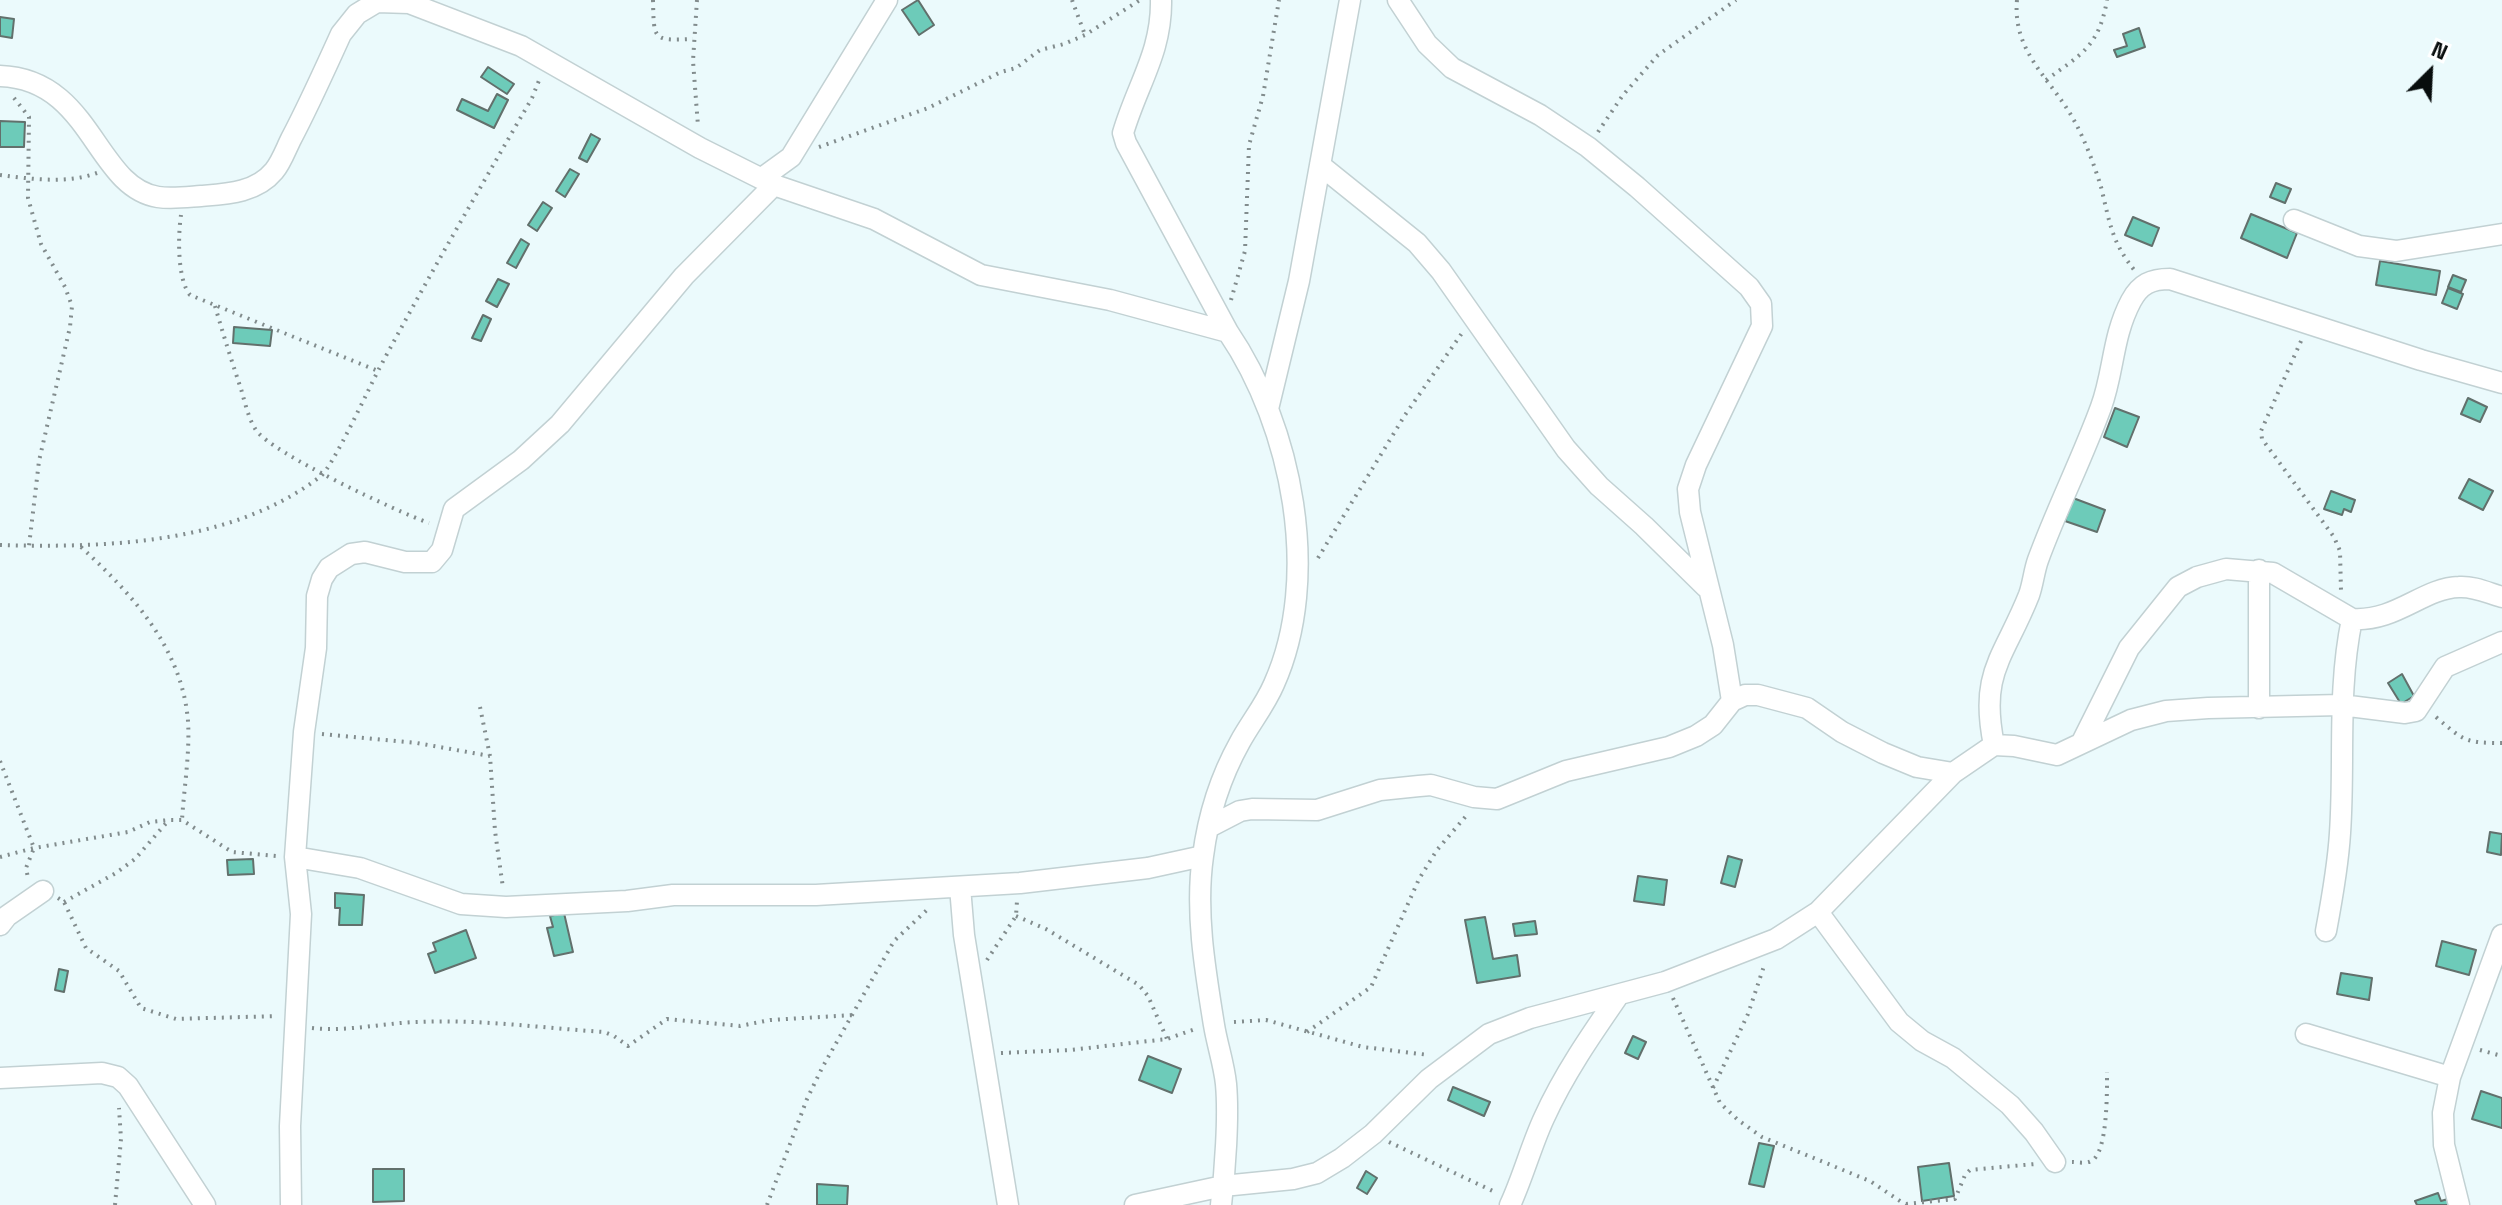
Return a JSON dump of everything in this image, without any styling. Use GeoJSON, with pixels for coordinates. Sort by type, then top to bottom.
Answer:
{"type":"FeatureCollection","features":[{"type":"Feature","properties":{"kind":"street"},"geometry":{"type":"LineString","coordinates":[[291,1205],[290,1126],[301,914],[295,857],[304,732],[316,648],[317,596],[322,579],[340,559],[365,552],[405,562],[432,562],[442,550],[454,509],[521,460],[560,424],[684,276],[791,157],[887,0]]}},
{"type":"Feature","properties":{"kind":"street"},"geometry":{"type":"LineString","coordinates":[[1161,0],[1161,25],[1155,50],[1123,133],[1268,409],[1289,475],[1297,547],[1296,594],[1286,647],[1274,684],[1224,772],[1203,856],[1199,915],[1213,1023],[1226,1084],[1222,1195]]}},
{"type":"Feature","properties":{"kind":"street"},"geometry":{"type":"LineString","coordinates":[[1268,409],[1299,281],[1350,0]]}},
{"type":"Feature","properties":{"kind":"street"},"geometry":{"type":"LineString","coordinates":[[1398,0],[1427,44],[1452,68],[1540,115],[1588,147],[1749,287],[1761,304],[1762,326],[1696,465],[1688,489],[1690,512],[1704,564],[1706,587],[1723,645],[1732,701]]}},
{"type":"Feature","properties":{"kind":"street"},"geometry":{"type":"LineString","coordinates":[[4,82],[34,80],[49,89],[70,107],[114,166],[141,190],[156,197],[232,194],[252,187],[274,172],[341,34],[357,14],[377,2],[409,3],[521,46],[700,148],[768,182],[874,219],[981,275],[1110,300],[1225,327]]}},
{"type":"Feature","properties":{"kind":"street"},"geometry":{"type":"LineString","coordinates":[[1320,165],[1417,243],[1441,271],[1566,449],[1599,486],[1706,587]]}},
{"type":"Feature","properties":{"kind":"street"},"geometry":{"type":"LineString","coordinates":[[2294,220],[2359,246],[2396,251],[2502,234]]}},
{"type":"Feature","properties":{"kind":"street"},"geometry":{"type":"LineString","coordinates":[[1994,745],[1989,720],[1989,690],[1999,653],[2031,591],[2039,559],[2102,405],[2118,332],[2132,299],[2145,283],[2170,279],[2502,383]]}},
{"type":"Feature","properties":{"kind":"street"},"geometry":{"type":"LineString","coordinates":[[2082,742],[2129,648],[2178,587],[2197,577],[2226,569],[2273,573],[2347,616],[2383,616],[2457,587],[2474,588],[2502,597]]}},
{"type":"Feature","properties":{"kind":"street"},"geometry":{"type":"LineString","coordinates":[[2259,570],[2259,708]]}},
{"type":"Feature","properties":{"kind":"street"},"geometry":{"type":"LineString","coordinates":[[2326,931],[2340,834],[2341,705],[2347,616]]}},
{"type":"Feature","properties":{"kind":"street"},"geometry":{"type":"LineString","coordinates":[[1135,1205],[1222,1195],[1317,1173],[1373,1134],[1429,1079],[1489,1034],[1530,1018],[1665,982],[1776,939],[1818,912],[1953,773],[1994,745],[2057,755],[2131,720],[2166,711],[2341,705],[2405,713],[2416,711],[2445,667],[2502,642]]}},
{"type":"Feature","properties":{"kind":"street"},"geometry":{"type":"LineString","coordinates":[[1209,827],[1240,811],[1317,810],[1380,790],[1419,786],[1443,787],[1497,799],[1566,771],[1669,747],[1696,736],[1713,725],[1732,701],[1745,695],[1807,708],[1842,732],[1883,753],[1917,767],[1953,773]]}},
{"type":"Feature","properties":{"kind":"street"},"geometry":{"type":"LineString","coordinates":[[295,857],[360,868],[461,904],[506,907],[627,901],[673,895],[816,895],[1020,883],[1148,868],[1203,856]]}},
{"type":"Feature","properties":{"kind":"street"},"geometry":{"type":"LineString","coordinates":[[956,887],[1008,1205]]}},
{"type":"Feature","properties":{"kind":"street"},"geometry":{"type":"LineString","coordinates":[[0,925],[7,916],[43,891]]}},
{"type":"Feature","properties":{"kind":"street"},"geometry":{"type":"LineString","coordinates":[[1818,912],[1899,1022],[1909,1032],[1953,1058],[2010,1105],[2055,1162]]}},
{"type":"Feature","properties":{"kind":"street"},"geometry":{"type":"LineString","coordinates":[[2459,1205],[2444,1145],[2443,1113],[2450,1077],[2502,935]]}},
{"type":"Feature","properties":{"kind":"street"},"geometry":{"type":"LineString","coordinates":[[1511,1202],[1530,1150],[1558,1090],[1618,996]]}},
{"type":"Feature","properties":{"kind":"street"},"geometry":{"type":"LineString","coordinates":[[2306,1034],[2450,1077]]}},
{"type":"Feature","properties":{"kind":"street"},"geometry":{"type":"LineString","coordinates":[[0,1078],[102,1073],[118,1077],[128,1086],[205,1205]]}},
{"type":"Feature","properties":{"kind":"path"},"geometry":{"type":"LineString","coordinates":[[653,0],[654,30],[658,36],[664,40],[694,38]]}},
{"type":"Feature","properties":{"kind":"path"},"geometry":{"type":"LineString","coordinates":[[697,0],[693,61],[700,148]]}},
{"type":"Feature","properties":{"kind":"path"},"geometry":{"type":"LineString","coordinates":[[1072,0],[1085,35]]}},
{"type":"Feature","properties":{"kind":"path"},"geometry":{"type":"LineString","coordinates":[[791,157],[928,108],[1001,72],[1016,68],[1040,50],[1085,35],[1140,0]]}},
{"type":"Feature","properties":{"kind":"path"},"geometry":{"type":"LineString","coordinates":[[1225,327],[1245,251],[1249,145],[1263,96],[1279,0]]}},
{"type":"Feature","properties":{"kind":"path"},"geometry":{"type":"LineString","coordinates":[[1588,147],[1623,95],[1658,55],[1736,0]]}},
{"type":"Feature","properties":{"kind":"path"},"geometry":{"type":"LineString","coordinates":[[2017,0],[2016,22],[2020,39],[2076,123],[2100,186],[2110,229],[2125,259],[2145,283]]}},
{"type":"Feature","properties":{"kind":"path"},"geometry":{"type":"LineString","coordinates":[[2046,80],[2091,46],[2103,23],[2107,0]]}},
{"type":"Feature","properties":{"kind":"path"},"geometry":{"type":"LineString","coordinates":[[0,545],[81,547],[146,541],[198,531],[267,508],[324,474],[378,371],[532,98],[546,61]]}},
{"type":"Feature","properties":{"kind":"path"},"geometry":{"type":"LineString","coordinates":[[4,82],[29,117],[28,198],[41,244],[72,306],[70,327],[39,461],[29,546]]}},
{"type":"Feature","properties":{"kind":"path"},"geometry":{"type":"LineString","coordinates":[[0,175],[66,179],[90,175],[114,166]]}},
{"type":"Feature","properties":{"kind":"path"},"geometry":{"type":"LineString","coordinates":[[180,197],[179,246],[184,288],[190,295],[378,371]]}},
{"type":"Feature","properties":{"kind":"path"},"geometry":{"type":"LineString","coordinates":[[215,306],[257,431],[268,442],[405,515],[447,529]]}},
{"type":"Feature","properties":{"kind":"path"},"geometry":{"type":"LineString","coordinates":[[1296,594],[1405,415],[1473,318]]}},
{"type":"Feature","properties":{"kind":"path"},"geometry":{"type":"LineString","coordinates":[[2309,325],[2261,431],[2262,439],[2334,537],[2340,551],[2347,616]]}},
{"type":"Feature","properties":{"kind":"path"},"geometry":{"type":"LineString","coordinates":[[81,547],[135,599],[169,649],[178,670],[188,721],[182,820]]}},
{"type":"Feature","properties":{"kind":"path"},"geometry":{"type":"LineString","coordinates":[[2422,705],[2461,739],[2502,743]]}},
{"type":"Feature","properties":{"kind":"path"},"geometry":{"type":"LineString","coordinates":[[480,707],[490,756],[495,831],[506,907]]}},
{"type":"Feature","properties":{"kind":"path"},"geometry":{"type":"LineString","coordinates":[[304,732],[417,743],[490,756]]}},
{"type":"Feature","properties":{"kind":"path"},"geometry":{"type":"LineString","coordinates":[[0,761],[34,848],[26,868],[28,877],[43,891],[64,902],[86,948],[119,971],[141,1008],[176,1019],[295,1020],[330,1030],[416,1022],[470,1022],[604,1032],[632,1046],[667,1019],[740,1026],[798,1017],[854,1015]]}},
{"type":"Feature","properties":{"kind":"path"},"geometry":{"type":"LineString","coordinates":[[1307,1032],[1371,987],[1419,879],[1458,822],[1486,799]]}},
{"type":"Feature","properties":{"kind":"path"},"geometry":{"type":"LineString","coordinates":[[64,902],[135,859],[169,820]]}},
{"type":"Feature","properties":{"kind":"path"},"geometry":{"type":"LineString","coordinates":[[0,857],[128,832],[150,822],[182,820],[232,852],[295,857]]}},
{"type":"Feature","properties":{"kind":"path"},"geometry":{"type":"LineString","coordinates":[[970,970],[986,962],[1016,916],[1020,883]]}},
{"type":"Feature","properties":{"kind":"path"},"geometry":{"type":"LineString","coordinates":[[767,1205],[807,1099],[894,941],[956,887]]}},
{"type":"Feature","properties":{"kind":"path"},"geometry":{"type":"LineString","coordinates":[[1016,916],[1046,929],[1139,985],[1148,996],[1167,1039]]}},
{"type":"Feature","properties":{"kind":"path"},"geometry":{"type":"LineString","coordinates":[[1713,1089],[1748,1014],[1761,971],[1776,939]]}},
{"type":"Feature","properties":{"kind":"path"},"geometry":{"type":"LineString","coordinates":[[1665,982],[1720,1103],[1762,1137],[1870,1181],[1906,1205]]}},
{"type":"Feature","properties":{"kind":"path"},"geometry":{"type":"LineString","coordinates":[[983,1054],[1070,1050],[1167,1039],[1213,1023],[1266,1020],[1363,1047],[1412,1055],[1438,1053]]}},
{"type":"Feature","properties":{"kind":"path"},"geometry":{"type":"LineString","coordinates":[[115,1205],[121,1139],[118,1077]]}},
{"type":"Feature","properties":{"kind":"path"},"geometry":{"type":"LineString","coordinates":[[1373,1134],[1511,1202]]}},
{"type":"Feature","properties":{"kind":"building"},"geometry":{"type":"Polygon","coordinates":[[[918,0],[934,25],[919,35],[902,10],[918,0]]]}},
{"type":"Feature","properties":{"kind":"building"},"geometry":{"type":"Polygon","coordinates":[[[0,17],[14,19],[12,38],[0,36],[0,17]]]}},
{"type":"Feature","properties":{"kind":"building"},"geometry":{"type":"Polygon","coordinates":[[[2139,28],[2145,47],[2117,57],[2114,50],[2127,46],[2123,34],[2139,28]]]}},
{"type":"Feature","properties":{"kind":"building"},"geometry":{"type":"Polygon","coordinates":[[[488,67],[514,84],[507,94],[481,77],[488,67]]]}},
{"type":"Feature","properties":{"kind":"building"},"geometry":{"type":"Polygon","coordinates":[[[497,94],[508,100],[494,128],[457,110],[462,99],[488,111],[497,94]]]}},
{"type":"Feature","properties":{"kind":"building"},"geometry":{"type":"Polygon","coordinates":[[[0,121],[25,122],[24,147],[0,147],[0,121]]]}},
{"type":"Feature","properties":{"kind":"building"},"geometry":{"type":"Polygon","coordinates":[[[591,134],[600,139],[587,162],[579,158],[591,134]]]}},
{"type":"Feature","properties":{"kind":"building"},"geometry":{"type":"Polygon","coordinates":[[[570,169],[579,174],[565,197],[556,191],[570,169]]]}},
{"type":"Feature","properties":{"kind":"building"},"geometry":{"type":"Polygon","coordinates":[[[2276,183],[2291,189],[2285,203],[2270,197],[2276,183]]]}},
{"type":"Feature","properties":{"kind":"building"},"geometry":{"type":"Polygon","coordinates":[[[543,202],[552,208],[537,231],[528,225],[543,202]]]}},
{"type":"Feature","properties":{"kind":"building"},"geometry":{"type":"Polygon","coordinates":[[[2251,214],[2297,233],[2287,258],[2241,238],[2251,214]]]}},
{"type":"Feature","properties":{"kind":"building"},"geometry":{"type":"Polygon","coordinates":[[[2133,217],[2159,228],[2152,246],[2125,235],[2133,217]]]}},
{"type":"Feature","properties":{"kind":"building"},"geometry":{"type":"Polygon","coordinates":[[[521,239],[529,244],[516,268],[507,263],[521,239]]]}},
{"type":"Feature","properties":{"kind":"building"},"geometry":{"type":"Polygon","coordinates":[[[2380,261],[2440,271],[2436,295],[2376,285],[2380,261]]]}},
{"type":"Feature","properties":{"kind":"building"},"geometry":{"type":"Polygon","coordinates":[[[2453,275],[2466,280],[2461,292],[2448,287],[2453,275]]]}},
{"type":"Feature","properties":{"kind":"building"},"geometry":{"type":"Polygon","coordinates":[[[498,279],[509,284],[497,307],[486,301],[498,279]]]}},
{"type":"Feature","properties":{"kind":"building"},"geometry":{"type":"Polygon","coordinates":[[[2448,288],[2463,294],[2457,309],[2442,303],[2448,288]]]}},
{"type":"Feature","properties":{"kind":"building"},"geometry":{"type":"Polygon","coordinates":[[[483,315],[491,319],[481,341],[472,338],[483,315]]]}},
{"type":"Feature","properties":{"kind":"building"},"geometry":{"type":"Polygon","coordinates":[[[234,327],[272,330],[270,346],[233,343],[234,327]]]}},
{"type":"Feature","properties":{"kind":"building"},"geometry":{"type":"Polygon","coordinates":[[[2468,398],[2487,407],[2480,422],[2461,414],[2468,398]]]}},
{"type":"Feature","properties":{"kind":"building"},"geometry":{"type":"Polygon","coordinates":[[[2115,408],[2139,417],[2127,447],[2104,437],[2115,408]]]}},
{"type":"Feature","properties":{"kind":"building"},"geometry":{"type":"Polygon","coordinates":[[[2469,479],[2493,491],[2483,510],[2459,498],[2469,479]]]}},
{"type":"Feature","properties":{"kind":"building"},"geometry":{"type":"Polygon","coordinates":[[[2331,491],[2355,500],[2351,512],[2344,509],[2342,515],[2324,509],[2331,491]]]}},
{"type":"Feature","properties":{"kind":"building"},"geometry":{"type":"Polygon","coordinates":[[[2073,498],[2105,510],[2097,532],[2065,521],[2073,498]]]}},
{"type":"Feature","properties":{"kind":"building"},"geometry":{"type":"Polygon","coordinates":[[[2402,674],[2414,696],[2401,704],[2388,683],[2402,674]]]}},
{"type":"Feature","properties":{"kind":"building"},"geometry":{"type":"Polygon","coordinates":[[[2490,832],[2502,834],[2501,855],[2487,852],[2490,832]]]}},
{"type":"Feature","properties":{"kind":"building"},"geometry":{"type":"Polygon","coordinates":[[[1728,856],[1742,860],[1735,887],[1721,883],[1728,856]]]}},
{"type":"Feature","properties":{"kind":"building"},"geometry":{"type":"Polygon","coordinates":[[[253,859],[254,874],[228,875],[227,860],[253,859]]]}},
{"type":"Feature","properties":{"kind":"building"},"geometry":{"type":"Polygon","coordinates":[[[1638,876],[1667,880],[1664,905],[1634,901],[1638,876]]]}},
{"type":"Feature","properties":{"kind":"building"},"geometry":{"type":"Polygon","coordinates":[[[335,893],[364,895],[362,925],[339,925],[340,908],[335,908],[335,893]]]}},
{"type":"Feature","properties":{"kind":"building"},"geometry":{"type":"Polygon","coordinates":[[[564,913],[573,952],[554,956],[547,928],[553,927],[550,916],[564,913]]]}},
{"type":"Feature","properties":{"kind":"building"},"geometry":{"type":"Polygon","coordinates":[[[1485,917],[1493,959],[1517,955],[1520,976],[1477,983],[1465,920],[1485,917]]]}},
{"type":"Feature","properties":{"kind":"building"},"geometry":{"type":"Polygon","coordinates":[[[1535,921],[1537,934],[1515,936],[1513,924],[1535,921]]]}},
{"type":"Feature","properties":{"kind":"building"},"geometry":{"type":"Polygon","coordinates":[[[466,930],[476,958],[435,973],[428,954],[436,951],[433,943],[466,930]]]}},
{"type":"Feature","properties":{"kind":"building"},"geometry":{"type":"Polygon","coordinates":[[[2442,941],[2476,950],[2469,975],[2436,966],[2442,941]]]}},
{"type":"Feature","properties":{"kind":"building"},"geometry":{"type":"Polygon","coordinates":[[[59,969],[68,971],[64,992],[55,990],[59,969]]]}},
{"type":"Feature","properties":{"kind":"building"},"geometry":{"type":"Polygon","coordinates":[[[2341,973],[2372,978],[2369,1000],[2337,994],[2341,973]]]}},
{"type":"Feature","properties":{"kind":"building"},"geometry":{"type":"Polygon","coordinates":[[[1633,1036],[1646,1042],[1638,1059],[1625,1053],[1633,1036]]]}},
{"type":"Feature","properties":{"kind":"building"},"geometry":{"type":"Polygon","coordinates":[[[1148,1056],[1181,1069],[1172,1093],[1139,1080],[1148,1056]]]}},
{"type":"Feature","properties":{"kind":"building"},"geometry":{"type":"Polygon","coordinates":[[[1453,1087],[1490,1102],[1484,1116],[1448,1100],[1453,1087]]]}},
{"type":"Feature","properties":{"kind":"building"},"geometry":{"type":"Polygon","coordinates":[[[2481,1091],[2502,1098],[2502,1128],[2472,1119],[2481,1091]]]}},
{"type":"Feature","properties":{"kind":"building"},"geometry":{"type":"Polygon","coordinates":[[[1759,1143],[1774,1146],[1764,1187],[1749,1184],[1759,1143]]]}},
{"type":"Feature","properties":{"kind":"building"},"geometry":{"type":"Polygon","coordinates":[[[1949,1163],[1954,1196],[1922,1201],[1918,1167],[1949,1163]]]}},
{"type":"Feature","properties":{"kind":"building"},"geometry":{"type":"Polygon","coordinates":[[[373,1169],[404,1169],[404,1201],[373,1202],[373,1169]]]}},
{"type":"Feature","properties":{"kind":"building"},"geometry":{"type":"Polygon","coordinates":[[[1366,1171],[1377,1178],[1367,1194],[1357,1188],[1366,1171]]]}},
{"type":"Feature","properties":{"kind":"building"},"geometry":{"type":"Polygon","coordinates":[[[817,1184],[848,1186],[847,1205],[817,1205],[817,1184]]]}},
{"type":"Feature","properties":{"kind":"building"},"geometry":{"type":"Polygon","coordinates":[[[2438,1193],[2441,1201],[2451,1198],[2453,1205],[2417,1205],[2415,1201],[2438,1193]]]}}]}
